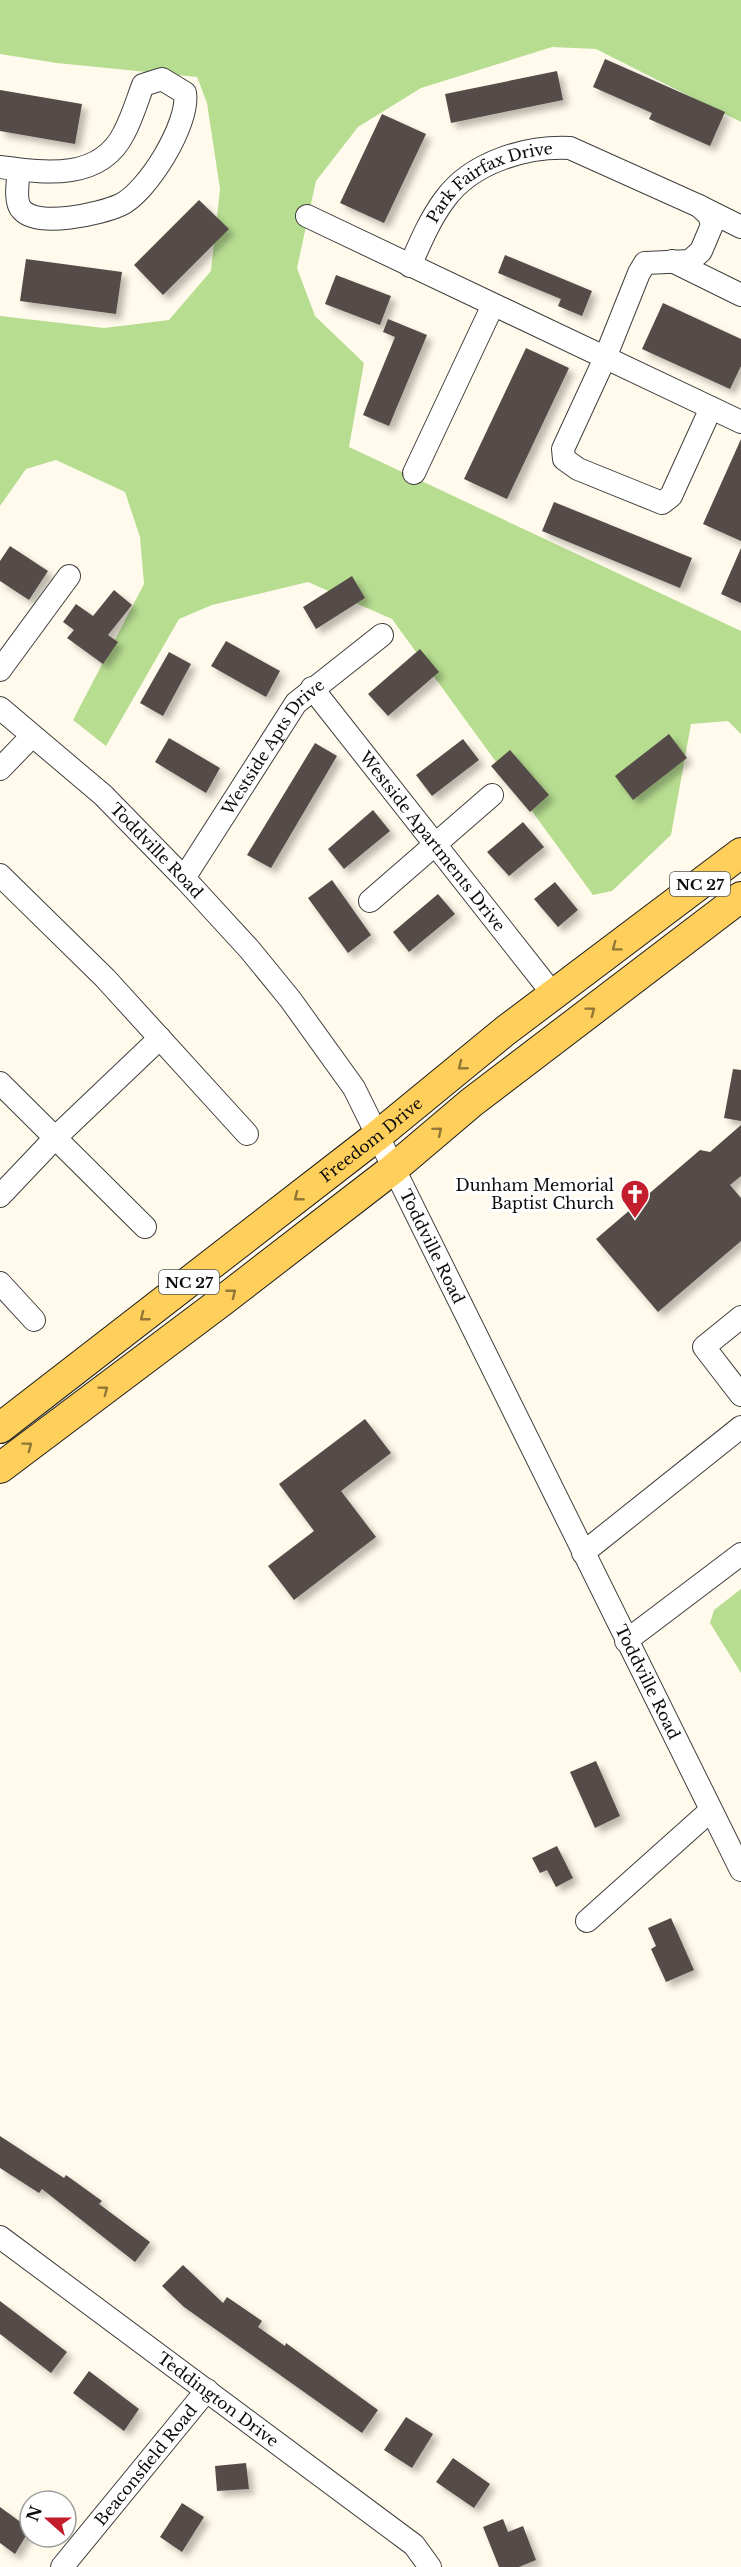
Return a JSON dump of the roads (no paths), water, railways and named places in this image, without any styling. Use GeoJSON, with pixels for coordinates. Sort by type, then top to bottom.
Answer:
{"type":"FeatureCollection","features":[{"type":"Feature","properties":{"kind":"main road","name":"Freedom Drive"},"geometry":{"type":"LineString","coordinates":[[0,1428],[377,1136],[553,994],[741,853]]}},
{"type":"Feature","properties":{"kind":"main road","name":"NC 27"},"geometry":{"type":"LineString","coordinates":[[0,1468],[393,1169],[472,1102],[741,897]]}},
{"type":"Feature","properties":{"kind":"street"},"geometry":{"type":"LineString","coordinates":[[162,79],[185,93],[187,102],[176,131],[153,177],[121,205],[59,220],[31,217],[20,209],[9,168],[46,173],[79,171],[102,158],[116,146],[124,133],[143,85],[162,79]]}},
{"type":"Feature","properties":{"kind":"street","name":"Park Fairfax Drive"},"geometry":{"type":"LineString","coordinates":[[410,266],[445,198],[465,177],[515,154],[549,147],[570,148],[741,227]]}},
{"type":"Feature","properties":{"kind":"street"},"geometry":{"type":"LineString","coordinates":[[699,206],[709,215],[712,225],[705,243],[690,261],[645,263],[605,358],[562,448],[564,459],[578,469],[662,503],[671,496],[711,408]]}},
{"type":"Feature","properties":{"kind":"street"},"geometry":{"type":"LineString","coordinates":[[307,216],[741,422]]}},
{"type":"Feature","properties":{"kind":"street"},"geometry":{"type":"LineString","coordinates":[[672,261],[741,295]]}},
{"type":"Feature","properties":{"kind":"street"},"geometry":{"type":"LineString","coordinates":[[414,473],[493,305]]}},
{"type":"Feature","properties":{"kind":"street"},"geometry":{"type":"LineString","coordinates":[[0,670],[69,576]]}},
{"type":"Feature","properties":{"kind":"street","name":"Westside Apts Drive"},"geometry":{"type":"LineString","coordinates":[[184,878],[296,703],[312,688],[382,635]]}},
{"type":"Feature","properties":{"kind":"street","name":"Westside Apartments Drive"},"geometry":{"type":"LineString","coordinates":[[312,688],[553,994]]}},
{"type":"Feature","properties":{"kind":"street","name":"Toddville Road"},"geometry":{"type":"LineString","coordinates":[[0,708],[103,795],[184,878],[290,999],[354,1088],[741,1870]]}},
{"type":"Feature","properties":{"kind":"street"},"geometry":{"type":"LineString","coordinates":[[0,769],[32,736]]}},
{"type":"Feature","properties":{"kind":"street"},"geometry":{"type":"LineString","coordinates":[[370,901],[492,795]]}},
{"type":"Feature","properties":{"kind":"street"},"geometry":{"type":"LineString","coordinates":[[0,875],[105,978],[247,1134]]}},
{"type":"Feature","properties":{"kind":"street"},"geometry":{"type":"LineString","coordinates":[[0,1196],[55,1138],[160,1038]]}},
{"type":"Feature","properties":{"kind":"street"},"geometry":{"type":"LineString","coordinates":[[0,1083],[145,1227]]}},
{"type":"Feature","properties":{"kind":"street"},"geometry":{"type":"LineString","coordinates":[[0,1282],[34,1320]]}},
{"type":"Feature","properties":{"kind":"street"},"geometry":{"type":"LineString","coordinates":[[740,1390],[704,1347],[741,1317]]}},
{"type":"Feature","properties":{"kind":"street"},"geometry":{"type":"LineString","coordinates":[[583,1553],[741,1427]]}},
{"type":"Feature","properties":{"kind":"street"},"geometry":{"type":"LineString","coordinates":[[626,1641],[741,1554]]}},
{"type":"Feature","properties":{"kind":"street"},"geometry":{"type":"LineString","coordinates":[[587,1921],[710,1811]]}},
{"type":"Feature","properties":{"kind":"street","name":"Teddington Drive"},"geometry":{"type":"LineString","coordinates":[[0,2237],[414,2545],[430,2567]]}},
{"type":"Feature","properties":{"kind":"street","name":"Beaconsfield Road"},"geometry":{"type":"LineString","coordinates":[[62,2567],[207,2390]]}},
{"type":"Feature","properties":{"kind":"place","name":"Dunham Memorial Baptist Church"},"geometry":{"type":"Point","coordinates":[635,1220]}}]}
